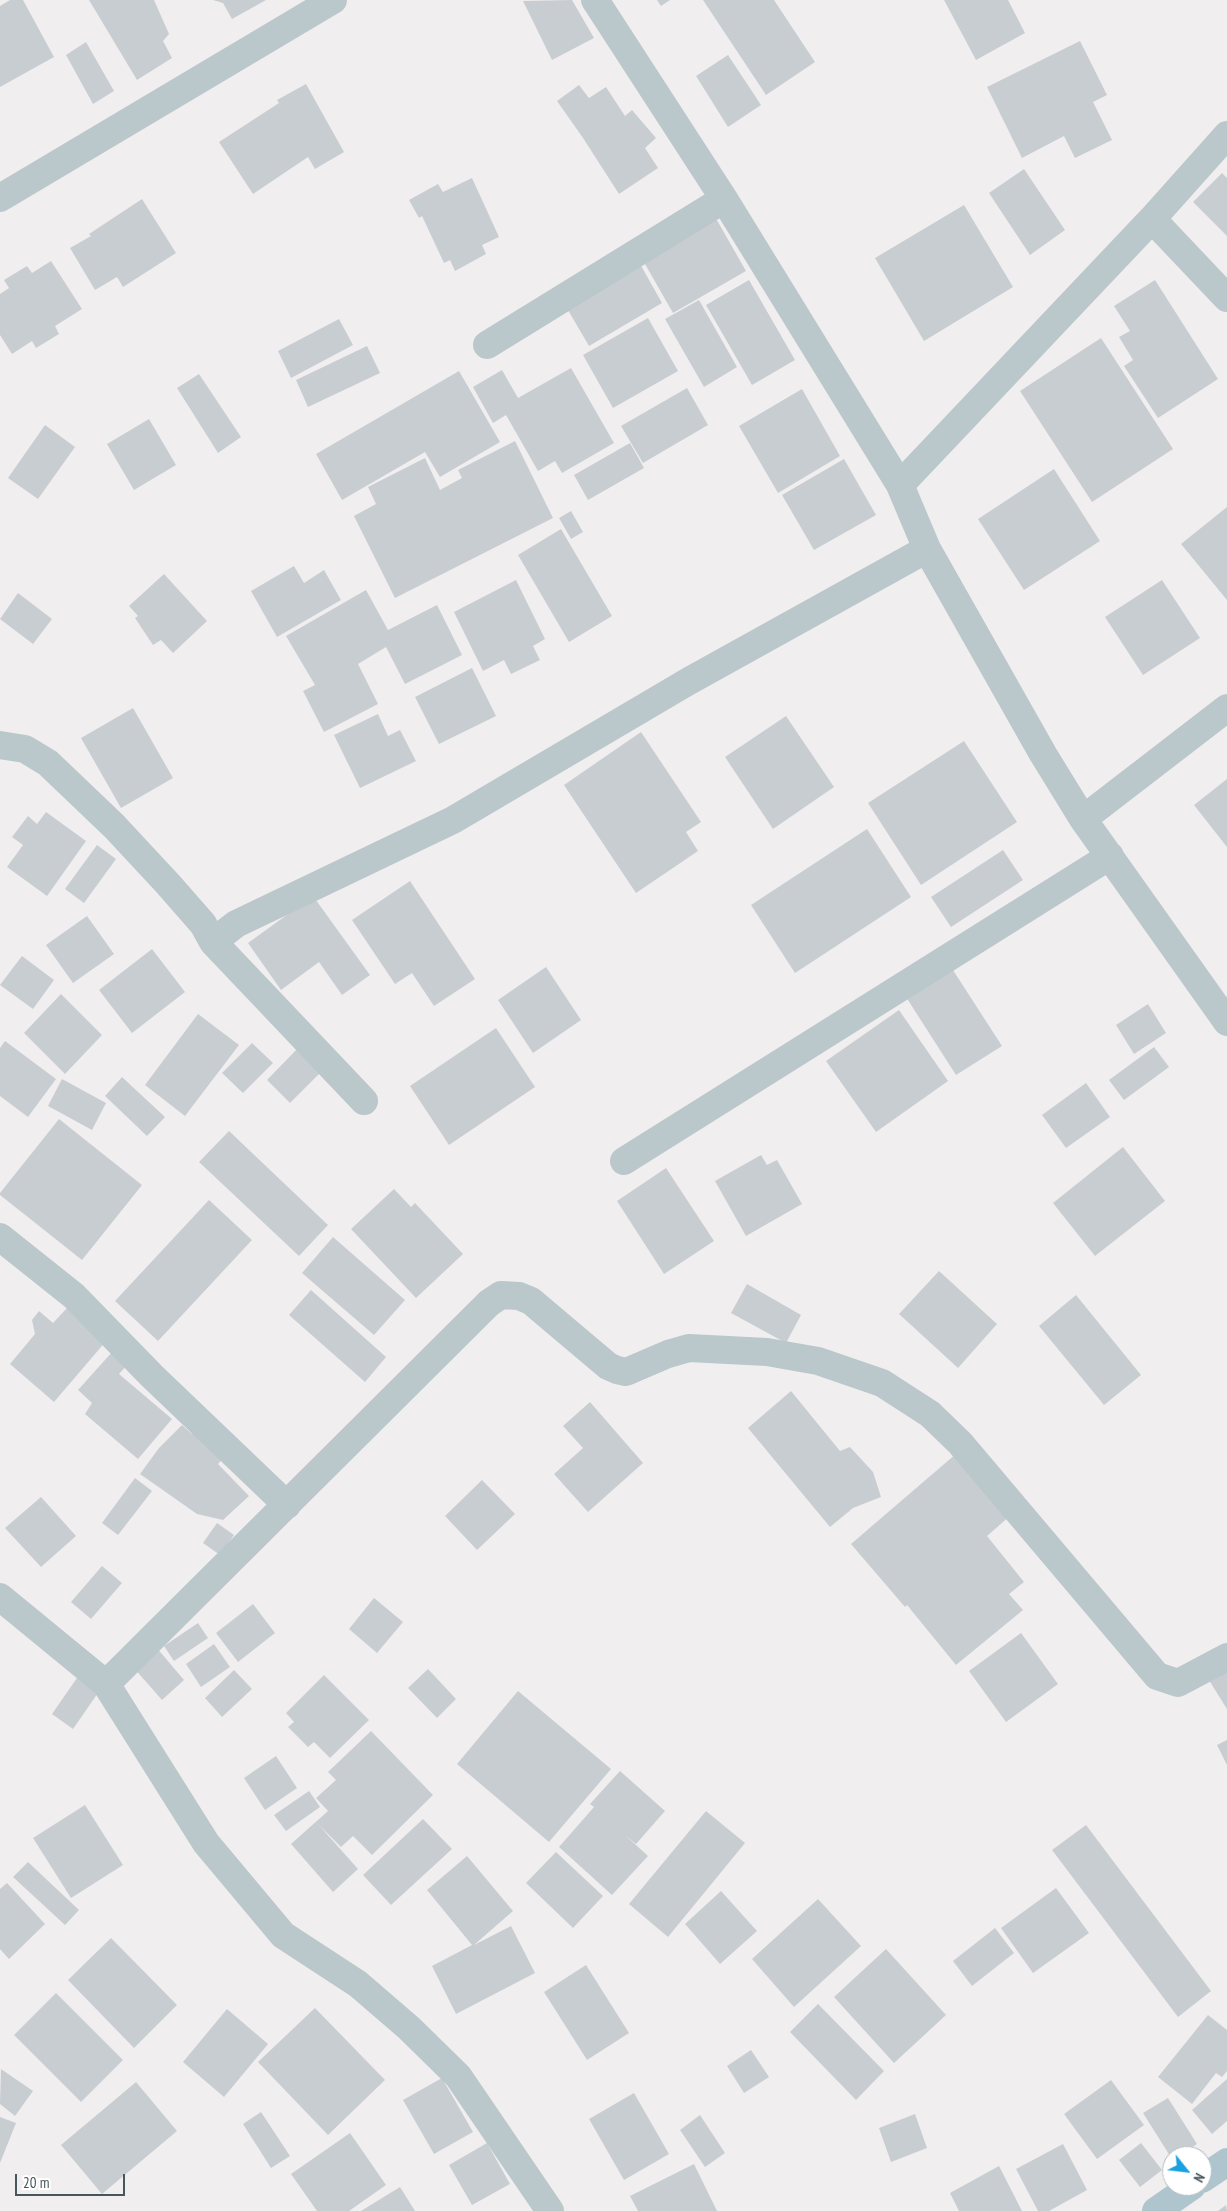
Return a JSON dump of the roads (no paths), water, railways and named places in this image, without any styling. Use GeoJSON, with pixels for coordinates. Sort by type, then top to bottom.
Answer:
{"type":"FeatureCollection","features":[{"type":"Feature","properties":{"kind":"main road"},"geometry":{"type":"LineString","coordinates":[[1212,2172],[1227,2162]]}},
{"type":"Feature","properties":{"kind":"main road"},"geometry":{"type":"LineString","coordinates":[[1156,2211],[1178,2196]]}},
{"type":"Feature","properties":{"kind":"street"},"geometry":{"type":"LineString","coordinates":[[0,198],[333,0]]}},
{"type":"Feature","properties":{"kind":"street"},"geometry":{"type":"LineString","coordinates":[[595,0],[724,199],[900,485],[927,549],[1043,754],[1083,819],[1227,1022]]}},
{"type":"Feature","properties":{"kind":"street"},"geometry":{"type":"LineString","coordinates":[[900,485],[1152,219],[1227,135]]}},
{"type":"Feature","properties":{"kind":"street"},"geometry":{"type":"LineString","coordinates":[[487,345],[724,199]]}},
{"type":"Feature","properties":{"kind":"street"},"geometry":{"type":"LineString","coordinates":[[1152,219],[1227,298]]}},
{"type":"Feature","properties":{"kind":"street"},"geometry":{"type":"LineString","coordinates":[[213,942],[236,924],[454,820],[689,681],[927,549]]}},
{"type":"Feature","properties":{"kind":"street"},"geometry":{"type":"LineString","coordinates":[[1083,819],[1227,708]]}},
{"type":"Feature","properties":{"kind":"street"},"geometry":{"type":"LineString","coordinates":[[0,745],[25,749],[48,763],[114,826],[203,924],[213,942],[364,1101]]}},
{"type":"Feature","properties":{"kind":"street"},"geometry":{"type":"LineString","coordinates":[[624,1161],[1110,856]]}},
{"type":"Feature","properties":{"kind":"street"},"geometry":{"type":"LineString","coordinates":[[0,1237],[74,1296],[152,1376],[287,1505]]}},
{"type":"Feature","properties":{"kind":"street"},"geometry":{"type":"LineString","coordinates":[[106,1684],[489,1303],[501,1295],[519,1296],[531,1301],[608,1366],[617,1370],[626,1372],[668,1354],[689,1348],[767,1352],[818,1361],[882,1383],[930,1414],[960,1443],[1158,1676],[1178,1683],[1227,1657]]}},
{"type":"Feature","properties":{"kind":"street"},"geometry":{"type":"LineString","coordinates":[[0,1597],[106,1684],[206,1843],[283,1935],[358,1984],[409,2028],[458,2076],[550,2211]]}}]}
